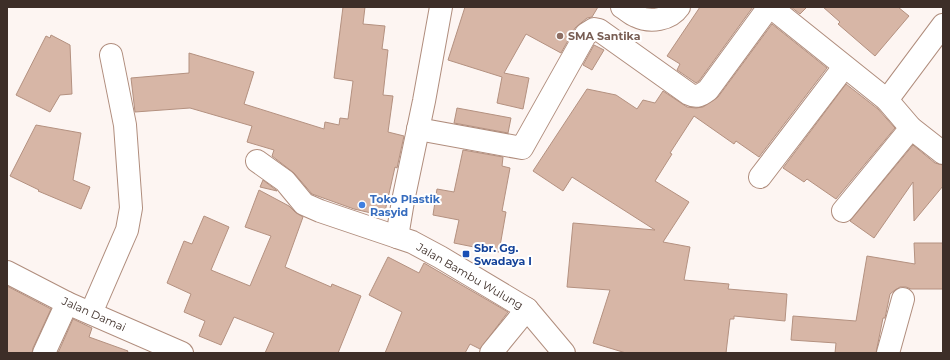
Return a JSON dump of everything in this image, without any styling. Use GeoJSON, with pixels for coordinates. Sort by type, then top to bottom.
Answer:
{"type":"FeatureCollection","features":[{"type":"Feature","properties":{"kind":"street"},"geometry":{"type":"LineString","coordinates":[[397,237],[441,7]]}},
{"type":"Feature","properties":{"kind":"street"},"geometry":{"type":"LineString","coordinates":[[622,7],[637,17],[655,20],[668,17],[679,7]]}},
{"type":"Feature","properties":{"kind":"street"},"geometry":{"type":"LineString","coordinates":[[418,129],[522,148],[586,34],[594,29],[599,30],[694,96],[701,95],[708,90],[767,10],[772,8],[887,100],[911,128],[943,153]]}},
{"type":"Feature","properties":{"kind":"street"},"geometry":{"type":"LineString","coordinates":[[887,100],[943,25]]}},
{"type":"Feature","properties":{"kind":"street"},"geometry":{"type":"LineString","coordinates":[[91,313],[127,230],[132,208],[125,125],[111,55]]}},
{"type":"Feature","properties":{"kind":"street"},"geometry":{"type":"LineString","coordinates":[[760,177],[844,67]]}},
{"type":"Feature","properties":{"kind":"street"},"geometry":{"type":"LineString","coordinates":[[844,211],[911,128]]}},
{"type":"Feature","properties":{"kind":"street","name":"Jalan Bambu Wulung"},"geometry":{"type":"LineString","coordinates":[[257,161],[285,181],[304,204],[320,211],[412,242],[527,309],[564,353]]}},
{"type":"Feature","properties":{"kind":"street","name":"Jalan Damai"},"geometry":{"type":"LineString","coordinates":[[7,272],[67,303],[177,352]]}},
{"type":"Feature","properties":{"kind":"street"},"geometry":{"type":"LineString","coordinates":[[888,353],[903,300]]}},
{"type":"Feature","properties":{"kind":"street"},"geometry":{"type":"LineString","coordinates":[[44,353],[67,303]]}},
{"type":"Feature","properties":{"kind":"street"},"geometry":{"type":"LineString","coordinates":[[491,353],[527,309]]}},
{"type":"Feature","properties":{"kind":"building"},"geometry":{"type":"Polygon","coordinates":[[[343,7],[365,7],[363,24],[385,26],[382,49],[388,50],[383,95],[393,96],[388,132],[404,136],[397,168],[395,167],[384,216],[354,209],[312,194],[294,173],[272,156],[274,150],[247,142],[252,126],[190,108],[135,112],[131,78],[189,73],[189,53],[254,72],[244,104],[324,129],[325,122],[339,125],[340,118],[348,119],[353,81],[334,78],[343,7]]]}},
{"type":"Feature","properties":{"kind":"building"},"geometry":{"type":"Polygon","coordinates":[[[465,7],[598,7],[592,17],[587,18],[575,28],[561,53],[526,34],[504,73],[529,78],[523,109],[497,103],[502,77],[448,60],[465,7]]]}},
{"type":"Feature","properties":{"kind":"building"},"geometry":{"type":"Polygon","coordinates":[[[700,7],[753,7],[696,83],[677,70],[680,64],[667,56],[700,7]]]}},
{"type":"Feature","properties":{"kind":"building"},"geometry":{"type":"Polygon","coordinates":[[[791,7],[807,7],[800,14],[791,7]]]}},
{"type":"Feature","properties":{"kind":"building"},"geometry":{"type":"Polygon","coordinates":[[[823,7],[898,7],[909,16],[875,56],[838,24],[840,22],[823,7]]]}},
{"type":"Feature","properties":{"kind":"building"},"geometry":{"type":"Polygon","coordinates":[[[772,24],[827,68],[759,157],[736,141],[734,144],[694,116],[670,153],[672,154],[655,181],[689,202],[663,242],[690,247],[684,280],[729,284],[728,289],[787,294],[785,321],[734,316],[734,319],[730,319],[726,353],[626,353],[593,343],[610,290],[567,287],[573,223],[655,230],[572,177],[563,191],[533,171],[587,89],[616,95],[637,109],[643,100],[655,103],[663,91],[687,107],[703,107],[718,97],[772,24]]]}},
{"type":"Feature","properties":{"kind":"building"},"geometry":{"type":"Polygon","coordinates":[[[51,35],[70,45],[72,94],[60,95],[50,112],[16,95],[46,36],[50,38],[51,35]]]}},
{"type":"Feature","properties":{"kind":"building"},"geometry":{"type":"Polygon","coordinates":[[[594,45],[604,50],[592,70],[583,65],[594,45]]]}},
{"type":"Feature","properties":{"kind":"building"},"geometry":{"type":"Polygon","coordinates":[[[846,84],[878,109],[895,128],[836,199],[807,179],[804,182],[783,168],[846,84]]]}},
{"type":"Feature","properties":{"kind":"building"},"geometry":{"type":"Polygon","coordinates":[[[457,108],[511,118],[508,133],[454,123],[457,108]]]}},
{"type":"Feature","properties":{"kind":"building"},"geometry":{"type":"Polygon","coordinates":[[[36,125],[81,133],[73,180],[90,187],[81,209],[38,191],[39,190],[10,176],[36,125]]]}},
{"type":"Feature","properties":{"kind":"building"},"geometry":{"type":"Polygon","coordinates":[[[913,145],[935,163],[943,165],[943,186],[914,221],[913,182],[874,238],[850,221],[913,145]]]}},
{"type":"Feature","properties":{"kind":"building"},"geometry":{"type":"Polygon","coordinates":[[[463,150],[503,157],[502,166],[510,168],[502,211],[506,212],[499,252],[454,243],[459,220],[433,215],[437,189],[454,192],[463,150]]]}},
{"type":"Feature","properties":{"kind":"building"},"geometry":{"type":"Polygon","coordinates":[[[263,180],[276,190],[277,191],[260,187],[263,180]]]}},
{"type":"Feature","properties":{"kind":"building"},"geometry":{"type":"Polygon","coordinates":[[[259,190],[289,206],[303,217],[285,267],[331,287],[332,284],[361,296],[338,353],[265,353],[274,333],[234,317],[221,345],[199,336],[205,321],[184,312],[191,294],[167,283],[184,241],[192,244],[204,216],[229,227],[211,270],[250,286],[271,236],[245,227],[259,190]]]}},
{"type":"Feature","properties":{"kind":"building"},"geometry":{"type":"Polygon","coordinates":[[[914,243],[943,243],[943,289],[911,289],[900,287],[890,294],[885,318],[883,318],[876,353],[835,353],[836,343],[791,340],[793,316],[856,321],[867,256],[915,264],[914,243]]]}},
{"type":"Feature","properties":{"kind":"building"},"geometry":{"type":"Polygon","coordinates":[[[388,257],[419,273],[424,263],[508,312],[480,349],[470,344],[465,353],[385,353],[402,312],[369,295],[388,257]]]}},
{"type":"Feature","properties":{"kind":"building"},"geometry":{"type":"Polygon","coordinates":[[[7,286],[51,309],[32,353],[7,353],[7,286]]]}},
{"type":"Feature","properties":{"kind":"building"},"geometry":{"type":"Polygon","coordinates":[[[73,319],[92,328],[89,337],[128,351],[127,353],[58,353],[73,319]]]}},
{"type":"Feature","properties":{"kind":"place","name":"SMA Santika"},"geometry":{"type":"Point","coordinates":[560,36]}},
{"type":"Feature","properties":{"kind":"place","name":"Toko Plastik Rasyid"},"geometry":{"type":"Point","coordinates":[362,205]}},
{"type":"Feature","properties":{"kind":"place","name":"Sbr. Gg. Swadaya I"},"geometry":{"type":"Point","coordinates":[466,254]}}]}
